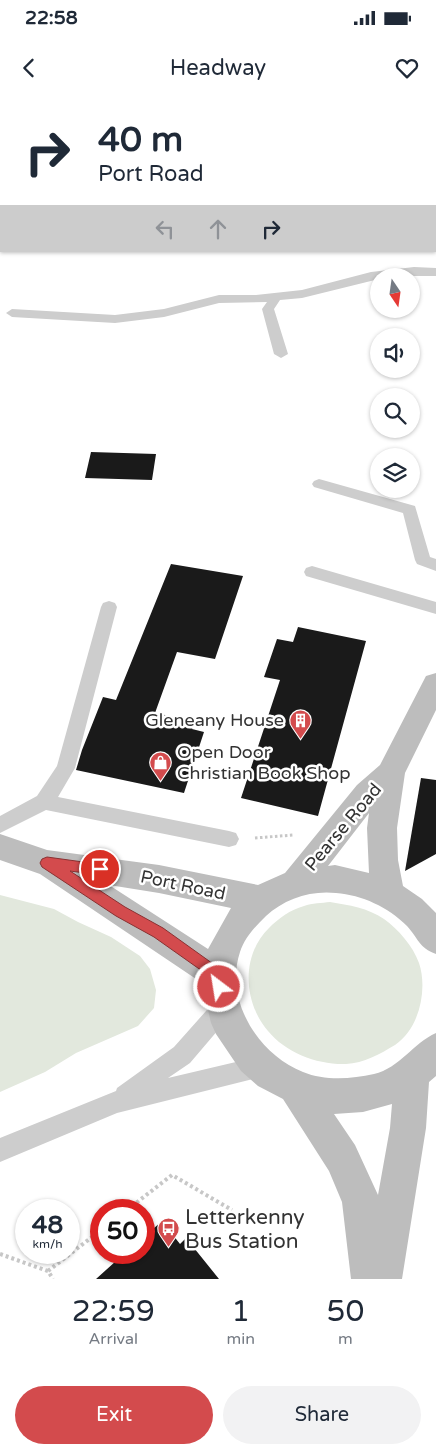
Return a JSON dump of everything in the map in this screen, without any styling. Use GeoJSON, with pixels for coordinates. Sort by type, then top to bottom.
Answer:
{"type":"FeatureCollection","features":[{"type":"Feature","properties":{"kind":"main road"},"geometry":{"type":"LineString","coordinates":[[390,773],[436,682]]}},
{"type":"Feature","properties":{"kind":"main road","name":"Pearse Road"},"geometry":{"type":"LineString","coordinates":[[296,883],[367,794],[390,773]]}},
{"type":"Feature","properties":{"kind":"main road","name":"Pearse Road"},"geometry":{"type":"LineString","coordinates":[[388,894],[383,860],[382,828],[390,773]]}},
{"type":"Feature","properties":{"kind":"main road","name":"Port Road"},"geometry":{"type":"LineString","coordinates":[[0,847],[47,863],[151,877],[260,900]]}},
{"type":"Feature","properties":{"kind":"main road","name":"Port Road"},"geometry":{"type":"LineString","coordinates":[[47,863],[120,911],[159,933],[218,975]]}},
{"type":"Feature","properties":{"kind":"main road"},"geometry":{"type":"LineString","coordinates":[[424,1063],[391,1087],[368,1094],[333,1096],[296,1088],[261,1067],[241,1046],[230,1028],[222,1009],[218,975],[222,954],[229,935],[243,915],[260,900],[277,890],[296,883],[318,879],[340,879],[367,885],[388,894],[410,908],[428,926],[436,939]]}},
{"type":"Feature","properties":{"kind":"main road"},"geometry":{"type":"LineString","coordinates":[[382,1279],[408,1128],[424,1063]]}},
{"type":"Feature","properties":{"kind":"main road"},"geometry":{"type":"LineString","coordinates":[[296,1088],[342,1158],[361,1201],[371,1279]]}},
{"type":"Feature","properties":{"kind":"lane"},"geometry":{"type":"LineString","coordinates":[[12,313],[114,319],[164,313],[219,299],[302,294],[371,276],[414,271],[436,272]]}},
{"type":"Feature","properties":{"kind":"lane"},"geometry":{"type":"LineString","coordinates":[[276,297],[268,309],[281,354]]}},
{"type":"Feature","properties":{"kind":"lane"},"geometry":{"type":"LineString","coordinates":[[319,484],[410,510],[423,560],[436,564]]}},
{"type":"Feature","properties":{"kind":"lane"},"geometry":{"type":"LineString","coordinates":[[312,572],[436,608]]}},
{"type":"Feature","properties":{"kind":"lane"},"geometry":{"type":"LineString","coordinates":[[0,825],[44,802],[66,768],[109,607]]}},
{"type":"Feature","properties":{"kind":"lane"},"geometry":{"type":"LineString","coordinates":[[44,802],[229,839]]}},
{"type":"Feature","properties":{"kind":"lane"},"geometry":{"type":"LineString","coordinates":[[117,1102],[182,1054],[222,1009]]}},
{"type":"Feature","properties":{"kind":"lane"},"geometry":{"type":"LineString","coordinates":[[0,1150],[117,1102],[261,1067]]}},
{"type":"Feature","properties":{"kind":"path"},"geometry":{"type":"LineString","coordinates":[[229,839],[337,832]]}},
{"type":"Feature","properties":{"kind":"path"},"geometry":{"type":"LineString","coordinates":[[142,1199],[172,1176],[232,1210]]}},
{"type":"Feature","properties":{"kind":"path"},"geometry":{"type":"LineString","coordinates":[[48,1271],[90,1239]]}},
{"type":"Feature","properties":{"kind":"path"},"geometry":{"type":"LineString","coordinates":[[0,1254],[48,1271],[53,1279]]}},
{"type":"Feature","properties":{"kind":"shaded area"},"geometry":{"type":"Polygon","coordinates":[[[0,895],[54,909],[111,937],[140,956],[150,969],[156,990],[154,1008],[138,1026],[76,1053],[45,1072],[0,1092],[0,895]]]}},
{"type":"Feature","properties":{"kind":"shaded area"},"geometry":{"type":"Polygon","coordinates":[[[330,902],[365,910],[378,915],[389,923],[400,933],[413,950],[422,974],[422,997],[416,1019],[403,1038],[395,1045],[372,1058],[346,1064],[314,1060],[284,1046],[275,1039],[260,1019],[250,993],[250,965],[254,951],[260,939],[269,928],[294,910],[310,904],[330,902]]]}},
{"type":"Feature","properties":{"kind":"building"},"geometry":{"type":"Polygon","coordinates":[[[91,452],[156,454],[152,480],[85,478],[91,452]]]}},
{"type":"Feature","properties":{"kind":"building"},"geometry":{"type":"Polygon","coordinates":[[[171,564],[243,576],[215,659],[177,652],[155,713],[195,721],[192,729],[204,732],[184,793],[76,770],[103,697],[116,700],[171,564]]]}},
{"type":"Feature","properties":{"kind":"building","name":"Gleneany House"},"geometry":{"type":"Polygon","coordinates":[[[298,627],[366,641],[318,816],[241,798],[280,680],[264,677],[277,639],[293,642],[298,627]]]}},
{"type":"Feature","properties":{"kind":"building"},"geometry":{"type":"Polygon","coordinates":[[[421,778],[436,780],[436,854],[405,871],[421,778]]]}},
{"type":"Feature","properties":{"kind":"building","name":"Letterkenny Bus Station"},"geometry":{"type":"Polygon","coordinates":[[[162,1221],[180,1244],[186,1238],[219,1279],[96,1279],[113,1264],[155,1264],[155,1227],[162,1221]]]}},
{"type":"Feature","properties":{"kind":"place","name":"Gleneany House"},"geometry":{"type":"Point","coordinates":[300,739]}},
{"type":"Feature","properties":{"kind":"place","name":"Open Door Christian Book Shop"},"geometry":{"type":"Point","coordinates":[161,781]}},
{"type":"Feature","properties":{"kind":"place","name":"Letterkenny Bus Station"},"geometry":{"type":"Point","coordinates":[169,1248]}},
{"type":"Feature","properties":{"kind":"route"},"geometry":{"type":"LineString","coordinates":[[100,869],[47,863],[120,911],[159,933],[218,975],[219,987]]}}]}
